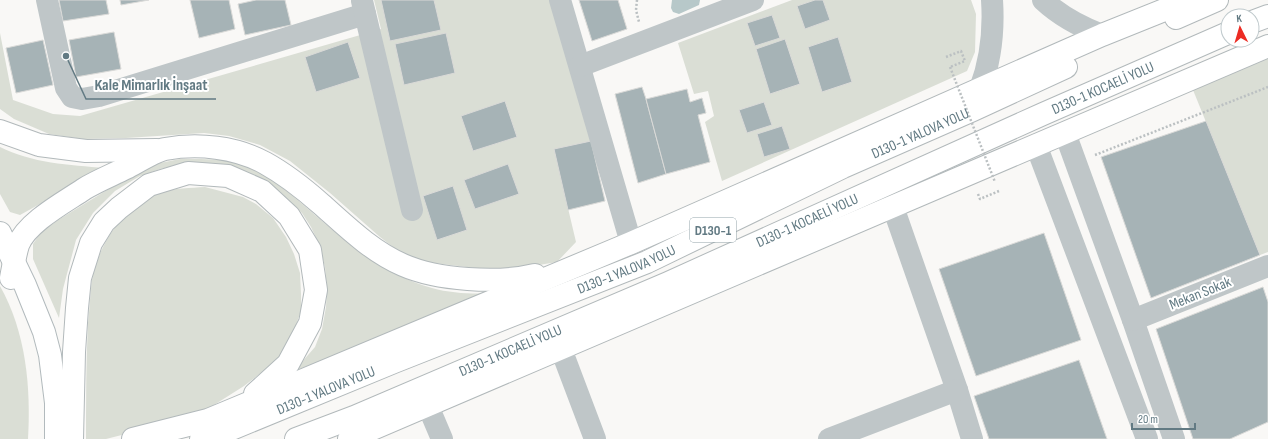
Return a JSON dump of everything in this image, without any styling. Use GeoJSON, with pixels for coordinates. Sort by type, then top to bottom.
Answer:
{"type":"FeatureCollection","features":[{"type":"Feature","properties":{"kind":"main road"},"geometry":{"type":"LineString","coordinates":[[133,439],[205,429],[1102,35],[1189,0]]}},
{"type":"Feature","properties":{"kind":"main road","name":"D130-1 YALOVA YOLU"},"geometry":{"type":"LineString","coordinates":[[205,429],[229,430],[401,359],[647,262],[843,167],[1217,0]]}},
{"type":"Feature","properties":{"kind":"main road","name":"D130-1 KOCAELİ YOLU"},"geometry":{"type":"LineString","coordinates":[[296,439],[354,417],[668,283],[1042,114],[1220,36]]}},
{"type":"Feature","properties":{"kind":"main road"},"geometry":{"type":"LineString","coordinates":[[349,439],[1268,46]]}},
{"type":"Feature","properties":{"kind":"main road"},"geometry":{"type":"LineString","coordinates":[[0,131],[39,145],[86,151],[164,149],[199,146],[238,151],[266,163],[320,203],[348,229],[402,265],[424,273],[474,279],[519,279],[570,267],[631,243],[843,167]]}},
{"type":"Feature","properties":{"kind":"main road"},"geometry":{"type":"LineString","coordinates":[[8,265],[21,239],[36,222],[93,184],[164,149]]}},
{"type":"Feature","properties":{"kind":"main road"},"geometry":{"type":"LineString","coordinates":[[72,439],[74,352],[80,278],[92,243],[104,222],[118,208],[148,185],[188,173],[228,176],[262,191],[289,216],[310,250],[316,290],[310,323],[288,364],[255,395],[205,429]]}},
{"type":"Feature","properties":{"kind":"main road"},"geometry":{"type":"LineString","coordinates":[[0,233],[8,265],[26,316],[36,351],[46,412],[46,439]]}},
{"type":"Feature","properties":{"kind":"main road"},"geometry":{"type":"LineString","coordinates":[[8,265],[38,316],[48,347],[56,403],[56,439]]}},
{"type":"Feature","properties":{"kind":"main road"},"geometry":{"type":"LineString","coordinates":[[428,406],[668,283]]}},
{"type":"Feature","properties":{"kind":"street"},"geometry":{"type":"LineString","coordinates":[[47,0],[66,88],[72,97],[82,99],[99,96],[364,7],[412,210]]}},
{"type":"Feature","properties":{"kind":"street"},"geometry":{"type":"LineString","coordinates":[[560,0],[631,243]]}},
{"type":"Feature","properties":{"kind":"street"},"geometry":{"type":"LineString","coordinates":[[580,66],[753,0]]}},
{"type":"Feature","properties":{"kind":"street"},"geometry":{"type":"LineString","coordinates":[[980,89],[990,54],[993,14],[992,0]]}},
{"type":"Feature","properties":{"kind":"street"},"geometry":{"type":"LineString","coordinates":[[1044,0],[1065,17],[1102,35]]}},
{"type":"Feature","properties":{"kind":"street"},"geometry":{"type":"LineString","coordinates":[[1065,133],[1133,320],[1174,439]]}},
{"type":"Feature","properties":{"kind":"street"},"geometry":{"type":"LineString","coordinates":[[1036,145],[1147,439]]}},
{"type":"Feature","properties":{"kind":"street"},"geometry":{"type":"LineString","coordinates":[[893,207],[957,390],[972,439]]}},
{"type":"Feature","properties":{"kind":"street","name":"Mekan Sokak"},"geometry":{"type":"LineString","coordinates":[[1133,320],[1268,266]]}},
{"type":"Feature","properties":{"kind":"street"},"geometry":{"type":"LineString","coordinates":[[561,349],[595,439]]}},
{"type":"Feature","properties":{"kind":"street"},"geometry":{"type":"LineString","coordinates":[[830,439],[957,390]]}},
{"type":"Feature","properties":{"kind":"street"},"geometry":{"type":"LineString","coordinates":[[428,406],[442,439]]}},
{"type":"Feature","properties":{"kind":"path"},"geometry":{"type":"LineString","coordinates":[[946,57],[961,51],[965,61],[950,67],[995,182]]}},
{"type":"Feature","properties":{"kind":"path"},"geometry":{"type":"LineString","coordinates":[[1076,162],[1268,87]]}},
{"type":"Feature","properties":{"kind":"shaded area"},"geometry":{"type":"Polygon","coordinates":[[[374,0],[550,0],[591,141],[554,149],[576,242],[557,262],[521,268],[475,268],[434,263],[417,259],[398,251],[290,161],[260,145],[229,136],[204,133],[83,139],[49,134],[14,119],[0,109],[0,33],[13,100],[53,114],[80,116],[381,29],[374,0]]]}},
{"type":"Feature","properties":{"kind":"shaded area"},"geometry":{"type":"Polygon","coordinates":[[[672,0],[700,0],[699,5],[679,14],[673,12],[671,8],[672,0]]]}},
{"type":"Feature","properties":{"kind":"shaded area"},"geometry":{"type":"Polygon","coordinates":[[[792,0],[971,0],[976,14],[975,52],[967,71],[722,181],[705,122],[714,116],[708,91],[694,94],[678,43],[792,0]]]}},
{"type":"Feature","properties":{"kind":"shaded area"},"geometry":{"type":"Polygon","coordinates":[[[1268,55],[1268,252],[1260,255],[1191,85],[1268,55]]]}},
{"type":"Feature","properties":{"kind":"shaded area"},"geometry":{"type":"Polygon","coordinates":[[[0,147],[25,157],[38,160],[105,168],[20,215],[10,212],[0,194],[0,147]]]}},
{"type":"Feature","properties":{"kind":"shaded area"},"geometry":{"type":"Polygon","coordinates":[[[180,159],[210,159],[225,161],[240,164],[261,173],[289,193],[341,237],[369,258],[415,283],[432,288],[456,292],[498,293],[294,371],[315,347],[322,329],[326,307],[327,289],[325,267],[319,244],[311,227],[302,213],[278,191],[182,164],[160,169],[140,176],[115,191],[93,213],[76,240],[63,289],[59,318],[33,259],[33,244],[41,232],[112,187],[155,164],[180,159]]]}},
{"type":"Feature","properties":{"kind":"shaded area"},"geometry":{"type":"Polygon","coordinates":[[[205,187],[243,197],[256,204],[273,218],[286,237],[294,254],[300,273],[301,311],[293,333],[279,359],[244,386],[206,410],[161,425],[106,439],[86,439],[88,323],[93,274],[102,249],[117,225],[136,206],[147,198],[165,191],[182,188],[205,187]]]}},
{"type":"Feature","properties":{"kind":"shaded area"},"geometry":{"type":"Polygon","coordinates":[[[0,286],[16,322],[25,360],[29,400],[28,439],[0,439],[0,286]]]}},
{"type":"Feature","properties":{"kind":"building"},"geometry":{"type":"Polygon","coordinates":[[[59,0],[106,0],[109,14],[63,21],[59,0]]]}},
{"type":"Feature","properties":{"kind":"building"},"geometry":{"type":"Polygon","coordinates":[[[120,0],[149,0],[121,5],[120,0]]]}},
{"type":"Feature","properties":{"kind":"building"},"geometry":{"type":"Polygon","coordinates":[[[190,0],[229,0],[235,29],[199,38],[190,0]]]}},
{"type":"Feature","properties":{"kind":"building"},"geometry":{"type":"Polygon","coordinates":[[[256,0],[285,0],[291,25],[245,35],[238,4],[256,0]]]}},
{"type":"Feature","properties":{"kind":"building"},"geometry":{"type":"Polygon","coordinates":[[[381,0],[434,0],[441,30],[390,41],[381,0]]]}},
{"type":"Feature","properties":{"kind":"building"},"geometry":{"type":"Polygon","coordinates":[[[579,0],[618,0],[627,29],[592,41],[579,0]]]}},
{"type":"Feature","properties":{"kind":"building"},"geometry":{"type":"Polygon","coordinates":[[[815,0],[823,0],[830,20],[805,29],[797,6],[815,0]]]}},
{"type":"Feature","properties":{"kind":"building"},"geometry":{"type":"Polygon","coordinates":[[[772,15],[780,38],[755,46],[747,23],[772,15]]]}},
{"type":"Feature","properties":{"kind":"building"},"geometry":{"type":"Polygon","coordinates":[[[114,32],[121,69],[76,77],[69,40],[114,32]]]}},
{"type":"Feature","properties":{"kind":"building"},"geometry":{"type":"Polygon","coordinates":[[[446,33],[455,73],[404,85],[395,44],[446,33]]]}},
{"type":"Feature","properties":{"kind":"building"},"geometry":{"type":"Polygon","coordinates":[[[838,37],[852,82],[822,92],[808,47],[838,37]]]}},
{"type":"Feature","properties":{"kind":"building"},"geometry":{"type":"Polygon","coordinates":[[[785,39],[800,84],[770,94],[756,49],[785,39]]]}},
{"type":"Feature","properties":{"kind":"building"},"geometry":{"type":"Polygon","coordinates":[[[43,40],[53,85],[16,93],[6,48],[43,40]]]}},
{"type":"Feature","properties":{"kind":"building"},"geometry":{"type":"Polygon","coordinates":[[[348,42],[360,78],[316,92],[305,57],[348,42]]]}},
{"type":"Feature","properties":{"kind":"building"},"geometry":{"type":"Polygon","coordinates":[[[642,87],[666,174],[638,183],[615,94],[642,87]]]}},
{"type":"Feature","properties":{"kind":"building"},"geometry":{"type":"Polygon","coordinates":[[[687,89],[690,102],[702,98],[706,113],[698,115],[710,162],[666,174],[646,99],[687,89]]]}},
{"type":"Feature","properties":{"kind":"building"},"geometry":{"type":"Polygon","coordinates":[[[505,101],[517,137],[473,151],[461,116],[505,101]]]}},
{"type":"Feature","properties":{"kind":"building"},"geometry":{"type":"Polygon","coordinates":[[[764,102],[772,125],[747,133],[739,110],[764,102]]]}},
{"type":"Feature","properties":{"kind":"building"},"geometry":{"type":"Polygon","coordinates":[[[1206,121],[1260,255],[1151,298],[1101,157],[1206,121]]]}},
{"type":"Feature","properties":{"kind":"building"},"geometry":{"type":"Polygon","coordinates":[[[782,126],[790,149],[764,157],[757,134],[782,126]]]}},
{"type":"Feature","properties":{"kind":"building"},"geometry":{"type":"Polygon","coordinates":[[[591,141],[605,201],[568,210],[554,149],[591,141]]]}},
{"type":"Feature","properties":{"kind":"building"},"geometry":{"type":"Polygon","coordinates":[[[508,164],[519,194],[475,209],[464,180],[508,164]]]}},
{"type":"Feature","properties":{"kind":"building"},"geometry":{"type":"Polygon","coordinates":[[[453,186],[467,230],[437,240],[423,196],[453,186]]]}},
{"type":"Feature","properties":{"kind":"building"},"geometry":{"type":"Polygon","coordinates":[[[1044,233],[1081,340],[976,376],[939,269],[1044,233]]]}},
{"type":"Feature","properties":{"kind":"building"},"geometry":{"type":"Polygon","coordinates":[[[1263,287],[1268,302],[1268,422],[1230,439],[1193,439],[1156,329],[1263,287]]]}},
{"type":"Feature","properties":{"kind":"building"},"geometry":{"type":"Polygon","coordinates":[[[1079,360],[1107,439],[989,439],[974,396],[1079,360]]]}},
{"type":"Feature","properties":{"kind":"place","name":"Kale Mimarlık İnşaat"},"geometry":{"type":"Point","coordinates":[66,56]}}]}
